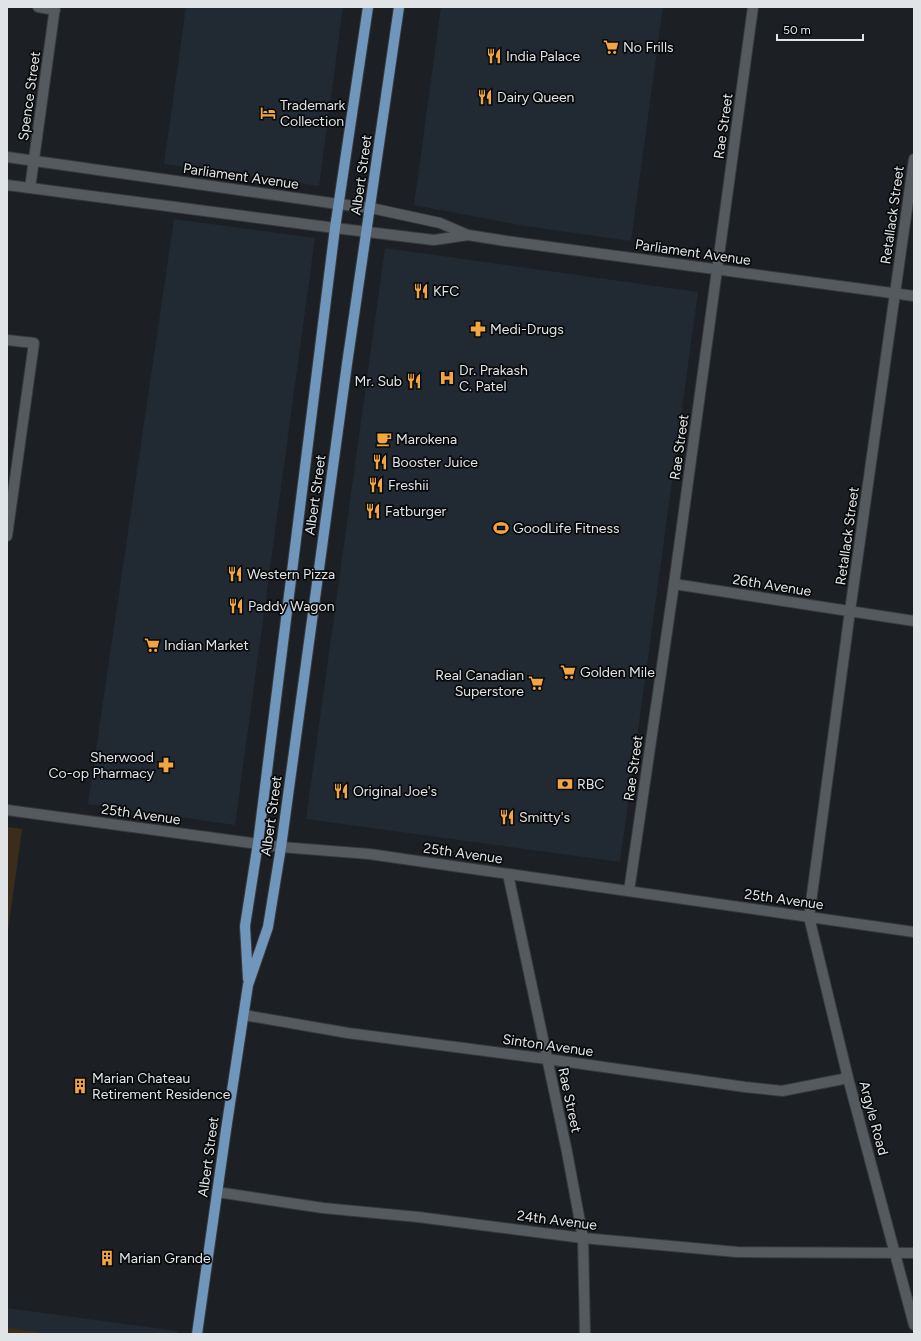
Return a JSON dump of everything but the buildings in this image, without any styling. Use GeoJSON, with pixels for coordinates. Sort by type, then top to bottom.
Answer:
{"type":"FeatureCollection","features":[{"type":"Feature","properties":{"kind":"main road","name":"Albert Street"},"geometry":{"type":"LineString","coordinates":[[197,1334],[248,985],[245,926],[258,843],[334,228],[368,7]]}},
{"type":"Feature","properties":{"kind":"main road","name":"Albert Street"},"geometry":{"type":"LineString","coordinates":[[248,985],[268,927],[281,846],[339,420],[399,7]]}},
{"type":"Feature","properties":{"kind":"street"},"geometry":{"type":"LineString","coordinates":[[38,7],[55,8]]}},
{"type":"Feature","properties":{"kind":"street","name":"Rae Street"},"geometry":{"type":"LineString","coordinates":[[629,891],[674,584],[753,7]]}},
{"type":"Feature","properties":{"kind":"street","name":"Spence Street"},"geometry":{"type":"LineString","coordinates":[[30,188],[55,8]]}},
{"type":"Feature","properties":{"kind":"street","name":"Parliament Avenue"},"geometry":{"type":"LineString","coordinates":[[7,157],[371,208],[440,223],[468,235],[914,296]]}},
{"type":"Feature","properties":{"kind":"street","name":"Retallack Street"},"geometry":{"type":"LineString","coordinates":[[809,917],[850,612],[882,392],[894,293],[914,159]]}},
{"type":"Feature","properties":{"kind":"street","name":"Parliament Avenue"},"geometry":{"type":"LineString","coordinates":[[7,185],[434,240],[468,235]]}},
{"type":"Feature","properties":{"kind":"street"},"geometry":{"type":"LineString","coordinates":[[7,340],[34,343],[7,536]]}},
{"type":"Feature","properties":{"kind":"street","name":"26th Avenue"},"geometry":{"type":"LineString","coordinates":[[674,584],[914,621]]}},
{"type":"Feature","properties":{"kind":"street","name":"25th Avenue"},"geometry":{"type":"LineString","coordinates":[[7,810],[281,846],[369,854],[914,932]]}},
{"type":"Feature","properties":{"kind":"street","name":"Rae Street"},"geometry":{"type":"LineString","coordinates":[[508,874],[583,1238],[586,1334]]}},
{"type":"Feature","properties":{"kind":"street","name":"Argyle Road"},"geometry":{"type":"LineString","coordinates":[[809,917],[848,1078],[914,1325]]}},
{"type":"Feature","properties":{"kind":"street","name":"Sinton Avenue"},"geometry":{"type":"LineString","coordinates":[[244,1015],[348,1033],[782,1091],[848,1078]]}},
{"type":"Feature","properties":{"kind":"street","name":"24th Avenue"},"geometry":{"type":"LineString","coordinates":[[217,1192],[323,1208],[418,1217],[583,1238],[737,1252],[914,1253]]}},
{"type":"Feature","properties":{"kind":"shaded area"},"geometry":{"type":"Polygon","coordinates":[[[186,7],[343,7],[319,186],[164,164],[186,7]]]}},
{"type":"Feature","properties":{"kind":"shaded area"},"geometry":{"type":"Polygon","coordinates":[[[441,7],[663,7],[631,241],[525,226],[414,205],[441,7]]]}},
{"type":"Feature","properties":{"kind":"shaded area"},"geometry":{"type":"Polygon","coordinates":[[[174,219],[315,238],[235,825],[88,804],[174,219]]]}},
{"type":"Feature","properties":{"kind":"shaded area"},"geometry":{"type":"Polygon","coordinates":[[[385,248],[698,292],[620,862],[306,819],[385,248]]]}},
{"type":"Feature","properties":{"kind":"shaded area"},"geometry":{"type":"Polygon","coordinates":[[[7,827],[22,829],[7,938],[7,827]]]}},
{"type":"Feature","properties":{"kind":"shaded area"},"geometry":{"type":"Polygon","coordinates":[[[7,1308],[177,1331],[177,1334],[7,1334],[7,1308]]]}},
{"type":"Feature","properties":{"kind":"shaded area"},"geometry":{"type":"Polygon","coordinates":[[[7,1328],[39,1332],[38,1334],[7,1334],[7,1328]]]}},
{"type":"Feature","properties":{"kind":"place","name":"No Frills"},"geometry":{"type":"Point","coordinates":[611,47]}},
{"type":"Feature","properties":{"kind":"place","name":"India Palace"},"geometry":{"type":"Point","coordinates":[494,56]}},
{"type":"Feature","properties":{"kind":"place","name":"Dairy Queen"},"geometry":{"type":"Point","coordinates":[485,97]}},
{"type":"Feature","properties":{"kind":"place","name":"Trademark Collection"},"geometry":{"type":"Point","coordinates":[268,113]}},
{"type":"Feature","properties":{"kind":"place","name":"KFC"},"geometry":{"type":"Point","coordinates":[421,291]}},
{"type":"Feature","properties":{"kind":"place","name":"Medi-Drugs"},"geometry":{"type":"Point","coordinates":[478,329]}},
{"type":"Feature","properties":{"kind":"place","name":"Dr. Prakash C. Patel"},"geometry":{"type":"Point","coordinates":[447,378]}},
{"type":"Feature","properties":{"kind":"place","name":"Mr. Sub"},"geometry":{"type":"Point","coordinates":[414,381]}},
{"type":"Feature","properties":{"kind":"place","name":"Marokena"},"geometry":{"type":"Point","coordinates":[384,439]}},
{"type":"Feature","properties":{"kind":"place","name":"Booster Juice"},"geometry":{"type":"Point","coordinates":[380,462]}},
{"type":"Feature","properties":{"kind":"place","name":"Freshii"},"geometry":{"type":"Point","coordinates":[376,485]}},
{"type":"Feature","properties":{"kind":"place","name":"Fatburger"},"geometry":{"type":"Point","coordinates":[373,511]}},
{"type":"Feature","properties":{"kind":"place","name":"GoodLife Fitness"},"geometry":{"type":"Point","coordinates":[501,528]}},
{"type":"Feature","properties":{"kind":"place","name":"Western Pizza"},"geometry":{"type":"Point","coordinates":[235,574]}},
{"type":"Feature","properties":{"kind":"place","name":"Paddy Wagon"},"geometry":{"type":"Point","coordinates":[236,606]}},
{"type":"Feature","properties":{"kind":"place","name":"Indian Market"},"geometry":{"type":"Point","coordinates":[152,645]}},
{"type":"Feature","properties":{"kind":"place","name":"Golden Mile"},"geometry":{"type":"Point","coordinates":[568,672]}},
{"type":"Feature","properties":{"kind":"place","name":"Real Canadian Superstore"},"geometry":{"type":"Point","coordinates":[536,683]}},
{"type":"Feature","properties":{"kind":"place","name":"Sherwood Co-op Pharmacy"},"geometry":{"type":"Point","coordinates":[166,765]}},
{"type":"Feature","properties":{"kind":"place","name":"RBC"},"geometry":{"type":"Point","coordinates":[565,784]}},
{"type":"Feature","properties":{"kind":"place","name":"Original Joe's"},"geometry":{"type":"Point","coordinates":[341,791]}},
{"type":"Feature","properties":{"kind":"place","name":"Smitty's"},"geometry":{"type":"Point","coordinates":[507,817]}},
{"type":"Feature","properties":{"kind":"place","name":"Marian Chateau Retirement Residence"},"geometry":{"type":"Point","coordinates":[80,1086]}},
{"type":"Feature","properties":{"kind":"place","name":"Marian Grande"},"geometry":{"type":"Point","coordinates":[107,1258]}}]}
